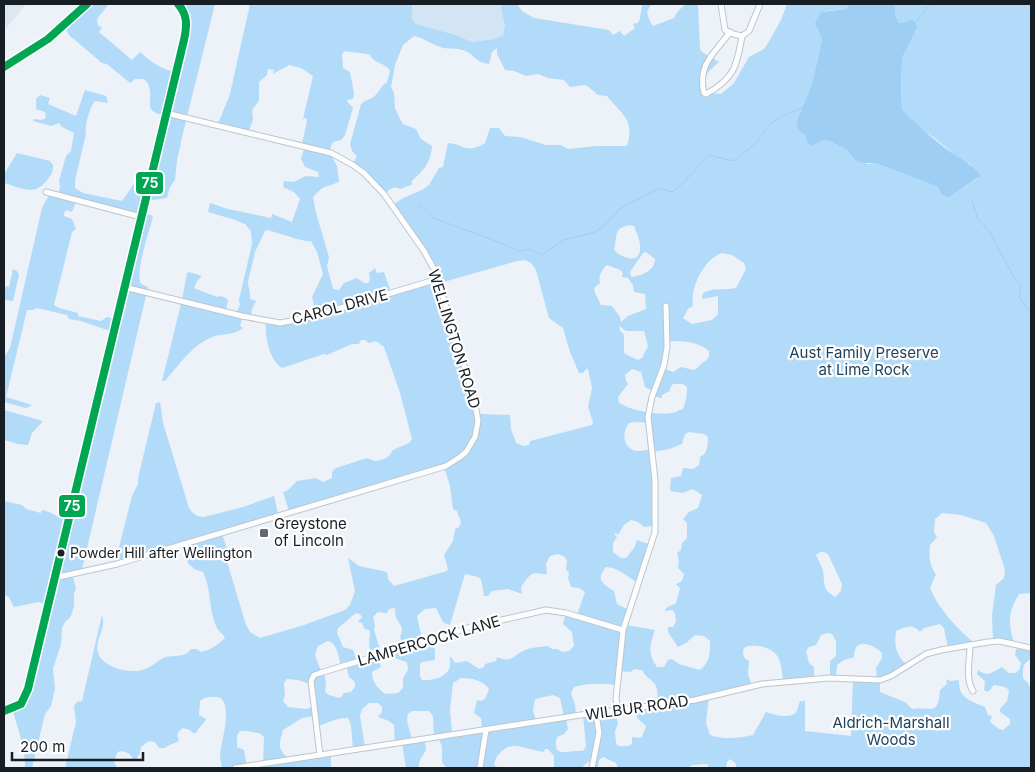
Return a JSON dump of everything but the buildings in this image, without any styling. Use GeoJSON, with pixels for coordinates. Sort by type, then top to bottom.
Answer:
{"type":"FeatureCollection","features":[{"type":"Feature","properties":{"kind":"main road"},"geometry":{"type":"LineString","coordinates":[[4,67],[30,52],[87,4]]}},
{"type":"Feature","properties":{"kind":"street"},"geometry":{"type":"LineString","coordinates":[[4,711],[18,706],[25,697],[186,26],[187,18],[185,12],[178,4]]}},
{"type":"Feature","properties":{"kind":"street"},"geometry":{"type":"LineString","coordinates":[[722,4],[725,30],[742,36]]}},
{"type":"Feature","properties":{"kind":"street"},"geometry":{"type":"LineString","coordinates":[[730,32],[706,62],[703,76],[704,93],[706,94],[725,82],[734,68],[740,52],[742,36],[749,31],[760,4]]}},
{"type":"Feature","properties":{"kind":"street","name":"WELLINGTON ROAD"},"geometry":{"type":"LineString","coordinates":[[54,578],[117,564],[446,466],[460,458],[475,437],[478,421],[474,398],[438,279],[424,251],[375,183],[353,165],[325,151],[166,112]]}},
{"type":"Feature","properties":{"kind":"street"},"geometry":{"type":"LineString","coordinates":[[46,192],[141,217]]}},
{"type":"Feature","properties":{"kind":"street","name":"CAROL DRIVE"},"geometry":{"type":"LineString","coordinates":[[124,287],[242,316],[280,323],[307,318],[438,279]]}},
{"type":"Feature","properties":{"kind":"street"},"geometry":{"type":"LineString","coordinates":[[618,710],[616,699],[623,630],[655,532],[655,480],[648,417],[652,397],[664,364],[667,347],[666,306]]}},
{"type":"Feature","properties":{"kind":"street","name":"LAMPERCOCK LANE"},"geometry":{"type":"LineString","coordinates":[[320,755],[310,681],[314,675],[320,672],[464,629],[546,610],[566,613],[623,630]]}},
{"type":"Feature","properties":{"kind":"street","name":"WILBUR ROAD"},"geometry":{"type":"LineString","coordinates":[[235,768],[596,713],[695,700],[741,689],[784,682],[829,678],[880,680],[891,676],[926,654],[994,641],[1031,648]]}},
{"type":"Feature","properties":{"kind":"street"},"geometry":{"type":"LineString","coordinates":[[970,645],[969,686],[973,691]]}},
{"type":"Feature","properties":{"kind":"street"},"geometry":{"type":"LineString","coordinates":[[592,768],[599,733],[596,713]]}},
{"type":"Feature","properties":{"kind":"street"},"geometry":{"type":"LineString","coordinates":[[480,768],[486,730]]}},
{"type":"Feature","properties":{"kind":"shaded area"},"geometry":{"type":"Polygon","coordinates":[[[4,4],[26,4],[4,31],[4,4]]]}},
{"type":"Feature","properties":{"kind":"shaded area"},"geometry":{"type":"Polygon","coordinates":[[[412,4],[500,4],[505,26],[503,35],[494,39],[472,42],[456,35],[416,24],[412,18],[412,4]]]}},
{"type":"Feature","properties":{"kind":"shaded area"},"geometry":{"type":"Polygon","coordinates":[[[849,4],[895,4],[895,15],[899,23],[914,21],[917,27],[902,58],[902,109],[930,136],[972,166],[981,175],[948,198],[941,194],[938,187],[875,163],[862,163],[855,160],[848,151],[830,141],[823,140],[811,146],[807,142],[805,134],[799,131],[797,127],[798,118],[812,84],[822,40],[815,23],[821,12],[846,9],[849,4]]]}},
{"type":"Feature","properties":{"kind":"green space"},"geometry":{"type":"Polygon","coordinates":[[[87,4],[108,5],[97,19],[98,26],[102,27],[99,32],[132,60],[140,52],[156,65],[175,72],[186,25],[179,4],[215,4],[183,133],[175,180],[170,187],[167,198],[153,200],[145,198],[142,214],[153,217],[143,251],[140,278],[141,284],[148,287],[81,574],[73,577],[76,589],[74,606],[71,616],[62,628],[61,644],[53,669],[55,689],[51,706],[45,714],[32,768],[25,768],[25,744],[22,742],[12,708],[22,702],[47,605],[39,602],[14,607],[9,597],[5,595],[4,501],[22,505],[26,509],[41,513],[42,510],[67,521],[113,332],[69,319],[67,315],[37,308],[27,310],[6,397],[32,405],[26,408],[4,402],[4,357],[10,348],[42,208],[49,195],[58,196],[59,181],[66,156],[71,151],[74,133],[62,127],[59,123],[51,126],[33,121],[33,119],[41,120],[46,118],[45,112],[36,109],[36,99],[40,95],[50,98],[48,104],[76,116],[85,90],[106,96],[108,103],[95,101],[89,112],[75,188],[83,193],[122,201],[138,178],[149,181],[165,116],[158,114],[151,108],[149,86],[144,79],[135,79],[130,83],[107,64],[102,63],[69,35],[66,30],[66,23],[87,4]],[[76,202],[72,212],[66,210],[64,216],[72,219],[76,229],[72,232],[54,305],[78,313],[78,316],[101,321],[107,317],[116,319],[140,218],[76,202]]]}},
{"type":"Feature","properties":{"kind":"green space"},"geometry":{"type":"Polygon","coordinates":[[[250,4],[412,4],[412,18],[416,24],[456,35],[472,42],[494,39],[503,35],[505,26],[500,4],[517,4],[522,11],[534,18],[609,30],[613,35],[620,31],[624,36],[635,28],[633,24],[638,23],[642,4],[651,4],[647,12],[653,26],[674,18],[678,11],[686,4],[698,4],[700,49],[719,62],[706,75],[703,86],[709,93],[721,94],[734,83],[749,57],[764,49],[781,20],[787,4],[849,4],[846,9],[825,11],[817,28],[822,40],[812,84],[798,118],[823,140],[830,141],[848,151],[855,160],[868,164],[875,163],[938,187],[941,194],[948,198],[977,178],[979,174],[970,164],[961,160],[923,131],[902,109],[901,69],[902,58],[906,49],[904,23],[899,23],[895,15],[895,4],[1031,4],[1031,593],[1019,594],[1013,606],[1010,623],[1014,643],[993,640],[992,615],[996,585],[1004,578],[1005,570],[994,536],[986,523],[961,515],[942,513],[935,519],[934,532],[937,537],[930,545],[930,560],[936,574],[930,588],[938,604],[949,618],[974,643],[948,648],[944,628],[940,624],[924,628],[920,632],[915,627],[906,627],[896,631],[896,649],[906,664],[880,680],[880,692],[905,702],[912,709],[933,708],[938,704],[940,690],[947,684],[946,679],[950,681],[959,680],[959,686],[963,695],[970,701],[985,707],[988,715],[992,716],[990,722],[1003,730],[1010,724],[1010,719],[1000,712],[1000,709],[1007,701],[1009,690],[1005,687],[994,685],[988,692],[984,690],[985,681],[977,674],[978,670],[990,673],[1002,667],[1009,673],[1015,673],[1019,670],[1021,663],[1015,655],[1017,647],[1031,647],[1031,659],[1023,669],[1023,678],[1031,689],[1031,768],[737,768],[730,759],[727,762],[726,768],[709,768],[707,764],[692,765],[688,768],[618,768],[616,763],[603,757],[599,760],[598,768],[593,768],[590,762],[588,762],[581,768],[554,768],[554,756],[548,749],[545,749],[544,752],[512,746],[499,754],[494,765],[498,768],[448,768],[442,762],[442,748],[439,738],[434,736],[433,716],[429,711],[412,711],[408,714],[407,721],[412,741],[425,739],[426,750],[418,768],[406,768],[402,743],[395,743],[394,725],[378,717],[382,712],[382,707],[378,703],[369,703],[362,709],[360,716],[365,747],[353,749],[351,725],[348,718],[337,719],[317,726],[314,716],[302,718],[283,730],[280,746],[282,752],[289,759],[331,753],[331,768],[263,768],[264,737],[259,733],[240,731],[237,735],[237,747],[244,750],[247,767],[249,768],[222,768],[220,753],[225,729],[226,711],[221,699],[215,697],[200,701],[199,715],[206,719],[196,733],[183,728],[177,735],[179,741],[165,748],[159,748],[155,742],[149,741],[141,747],[136,760],[128,753],[120,751],[117,753],[114,762],[117,768],[65,768],[76,722],[74,706],[77,702],[82,701],[102,615],[103,625],[97,648],[98,653],[111,666],[124,670],[137,671],[146,669],[163,658],[183,655],[191,649],[197,649],[201,652],[217,645],[225,638],[217,628],[214,619],[208,586],[203,572],[194,569],[188,563],[182,544],[115,563],[132,496],[138,484],[156,403],[160,402],[163,423],[189,508],[194,513],[204,517],[243,507],[274,496],[278,514],[222,533],[228,553],[225,555],[246,625],[250,632],[260,638],[345,610],[350,605],[355,591],[348,558],[359,566],[387,572],[388,579],[394,586],[447,571],[444,555],[453,541],[455,529],[459,527],[461,522],[457,511],[453,509],[450,486],[444,467],[289,511],[283,492],[287,491],[297,481],[316,478],[323,482],[332,478],[332,472],[336,468],[367,458],[375,461],[384,459],[393,450],[409,443],[412,439],[400,393],[384,347],[376,341],[369,343],[361,340],[359,344],[352,344],[327,355],[324,354],[282,368],[274,360],[267,341],[266,323],[282,323],[317,315],[312,297],[323,274],[317,252],[311,241],[265,231],[255,252],[248,282],[250,299],[256,301],[251,317],[243,316],[240,326],[243,328],[239,331],[212,337],[198,345],[165,381],[162,381],[187,273],[202,276],[194,288],[217,297],[226,298],[228,301],[226,310],[236,314],[240,305],[239,300],[252,244],[251,231],[245,224],[208,212],[210,203],[228,209],[271,218],[272,214],[292,222],[300,199],[294,192],[283,187],[284,181],[294,182],[305,176],[319,177],[318,172],[305,167],[301,159],[305,146],[302,144],[307,121],[306,118],[303,119],[313,76],[301,68],[289,65],[273,74],[274,70],[268,69],[267,75],[259,82],[259,101],[252,110],[253,120],[249,131],[218,124],[230,94],[250,4]],[[414,36],[403,45],[395,65],[391,87],[394,93],[395,108],[403,124],[416,129],[421,139],[432,146],[427,164],[411,182],[413,184],[400,189],[392,188],[384,194],[353,163],[357,156],[352,151],[350,144],[361,104],[372,98],[387,82],[390,71],[370,55],[345,51],[342,54],[343,68],[350,72],[354,93],[353,99],[347,100],[353,108],[345,135],[341,140],[333,142],[329,151],[337,166],[339,182],[322,188],[313,197],[329,257],[327,266],[333,289],[339,290],[344,283],[357,278],[364,283],[368,283],[370,280],[369,273],[375,268],[377,273],[384,272],[391,292],[438,278],[393,205],[429,185],[439,168],[443,167],[448,143],[469,149],[473,148],[485,143],[490,128],[499,128],[505,136],[520,137],[546,145],[561,145],[568,149],[596,146],[627,146],[629,129],[626,118],[607,96],[598,95],[586,85],[570,87],[564,80],[548,78],[538,74],[526,76],[514,71],[505,70],[497,54],[497,48],[492,52],[489,64],[480,62],[463,50],[443,48],[414,36]],[[624,226],[618,231],[614,250],[620,255],[629,258],[639,255],[640,247],[634,226],[624,226]],[[646,252],[643,253],[630,272],[631,276],[637,276],[651,269],[655,259],[646,252]],[[722,253],[709,261],[696,282],[693,306],[688,309],[683,318],[692,324],[712,320],[718,314],[718,296],[702,299],[703,293],[711,290],[736,288],[746,269],[744,263],[732,255],[722,253]],[[525,260],[440,283],[478,414],[510,415],[511,429],[516,443],[524,446],[529,445],[530,441],[592,425],[593,422],[588,407],[592,388],[588,369],[583,373],[579,373],[563,328],[549,318],[536,270],[531,263],[525,260]],[[607,265],[602,271],[600,283],[594,288],[601,305],[612,306],[620,317],[621,322],[628,316],[646,309],[645,294],[634,292],[633,285],[628,278],[622,277],[623,273],[620,270],[607,265]],[[619,326],[624,335],[625,354],[638,360],[642,358],[648,346],[644,331],[626,331],[619,326]],[[668,341],[663,368],[673,372],[681,367],[695,370],[708,359],[709,351],[695,343],[668,341]],[[632,369],[625,375],[628,384],[618,397],[619,403],[637,410],[673,413],[683,409],[687,387],[683,384],[673,384],[670,391],[662,395],[662,398],[652,396],[653,391],[645,387],[641,372],[632,369]],[[629,423],[625,433],[626,443],[631,449],[638,451],[652,449],[648,423],[629,423]],[[689,432],[685,434],[682,444],[653,452],[653,526],[644,527],[638,522],[631,520],[624,525],[618,535],[614,534],[617,537],[613,543],[613,552],[621,558],[626,558],[634,548],[637,540],[651,545],[637,582],[610,567],[606,567],[601,578],[604,584],[614,591],[617,604],[629,610],[626,625],[655,630],[650,649],[657,667],[664,667],[668,660],[672,659],[679,664],[700,670],[706,664],[709,657],[710,641],[704,636],[695,635],[678,647],[668,632],[668,627],[673,627],[676,622],[675,613],[672,610],[665,611],[666,608],[676,603],[680,588],[676,584],[682,581],[684,574],[678,568],[677,553],[681,550],[682,543],[687,538],[687,523],[683,519],[689,512],[698,508],[702,495],[693,489],[682,493],[670,491],[671,478],[681,476],[683,468],[693,469],[699,465],[700,457],[707,449],[708,437],[704,434],[689,432]],[[820,552],[816,555],[823,571],[826,589],[835,597],[841,591],[842,584],[828,554],[820,552]],[[558,554],[550,556],[546,564],[547,574],[536,573],[531,575],[522,586],[522,594],[508,589],[492,591],[488,596],[484,596],[481,579],[465,574],[450,625],[443,622],[436,608],[425,609],[417,616],[422,640],[431,638],[435,649],[435,660],[420,664],[422,680],[429,680],[444,675],[450,667],[450,656],[455,663],[467,661],[479,669],[484,667],[485,664],[496,661],[497,657],[506,660],[510,659],[532,648],[548,646],[562,652],[569,651],[574,646],[572,632],[563,624],[566,613],[577,615],[585,592],[579,588],[571,587],[568,578],[569,573],[566,569],[567,561],[565,557],[558,554]],[[395,608],[389,609],[387,613],[378,612],[373,617],[374,630],[381,653],[377,655],[381,667],[372,672],[373,679],[385,694],[398,693],[403,688],[403,678],[408,670],[407,662],[394,658],[392,651],[403,646],[400,636],[402,628],[396,617],[395,608]],[[356,613],[338,628],[337,633],[343,647],[353,650],[357,661],[372,656],[369,645],[370,631],[364,628],[362,623],[358,622],[362,617],[356,613]],[[832,634],[821,635],[816,645],[809,647],[806,651],[809,663],[814,667],[814,678],[783,681],[782,668],[776,654],[772,650],[759,646],[747,646],[744,648],[745,659],[749,661],[748,675],[752,685],[709,696],[706,723],[710,735],[720,738],[731,738],[753,735],[766,712],[781,716],[792,715],[796,713],[800,701],[805,701],[805,731],[851,736],[853,679],[877,680],[876,668],[882,658],[882,653],[874,647],[860,644],[855,650],[854,657],[844,660],[837,665],[836,677],[830,677],[830,661],[836,656],[836,641],[832,634]],[[328,641],[318,646],[315,655],[321,671],[324,672],[325,692],[329,695],[340,698],[344,693],[351,692],[355,687],[355,682],[349,677],[346,665],[341,665],[336,648],[328,641]],[[634,669],[631,672],[618,671],[616,685],[595,684],[574,687],[571,693],[576,715],[566,718],[568,729],[564,734],[557,737],[557,750],[563,752],[584,750],[586,746],[583,715],[615,710],[618,724],[615,731],[616,744],[619,746],[629,746],[632,743],[632,737],[642,737],[646,726],[637,718],[637,708],[657,705],[656,685],[642,670],[634,669]],[[461,678],[453,683],[450,710],[452,733],[482,730],[481,718],[474,713],[477,700],[485,699],[489,689],[483,683],[476,680],[461,678]],[[287,679],[284,683],[285,695],[283,701],[288,707],[306,709],[313,707],[310,684],[287,679]],[[553,695],[535,699],[533,710],[536,721],[564,717],[560,698],[553,695]]]}},
{"type":"Feature","properties":{"kind":"green space"},"geometry":{"type":"Polygon","coordinates":[[[17,153],[50,161],[53,165],[52,171],[42,185],[32,190],[27,190],[4,183],[4,172],[17,153]]]}},
{"type":"Feature","properties":{"kind":"green space"},"geometry":{"type":"Polygon","coordinates":[[[13,269],[19,275],[13,301],[4,300],[4,286],[9,287],[13,269]]]}},
{"type":"Feature","properties":{"kind":"green space"},"geometry":{"type":"Polygon","coordinates":[[[4,410],[43,421],[32,433],[28,445],[4,440],[4,410]]]}},
{"type":"Feature","properties":{"kind":"waterway"},"geometry":{"type":"LineString","coordinates":[[914,24],[930,4]]}},
{"type":"Feature","properties":{"kind":"waterway"},"geometry":{"type":"LineString","coordinates":[[783,116],[804,107]]}},
{"type":"Feature","properties":{"kind":"waterway"},"geometry":{"type":"LineString","coordinates":[[419,204],[433,218],[520,251],[529,249],[542,255],[563,240],[595,232],[604,226],[621,208],[660,188],[672,192],[709,155],[734,161],[755,144],[770,124],[779,119]]}},
{"type":"Feature","properties":{"kind":"waterway"},"geometry":{"type":"LineString","coordinates":[[972,201],[978,219],[989,231],[1015,279],[1021,284],[1019,297],[1031,313]]}},
{"type":"Feature","properties":{"kind":"transit line","name":"75"},"geometry":{"type":"LineString","coordinates":[[4,67],[48,39],[87,4]]}},
{"type":"Feature","properties":{"kind":"transit line","name":"75"},"geometry":{"type":"LineString","coordinates":[[4,711],[21,704],[28,689],[184,40],[186,21],[184,12],[178,4]]}},
{"type":"Feature","properties":{"kind":"place","name":"Greystone of Lincoln"},"geometry":{"type":"Point","coordinates":[264,533]}},
{"type":"Feature","properties":{"kind":"place","name":"Powder Hill after Wellington"},"geometry":{"type":"Point","coordinates":[61,553]}},
{"type":"Feature","properties":{"kind":"park label","name":"Aust Family Preserve at Lime Rock"},"geometry":{"type":"Point","coordinates":[864,362]}},
{"type":"Feature","properties":{"kind":"park label","name":"Aldrich-Marshall Woods"},"geometry":{"type":"Point","coordinates":[891,732]}}]}
